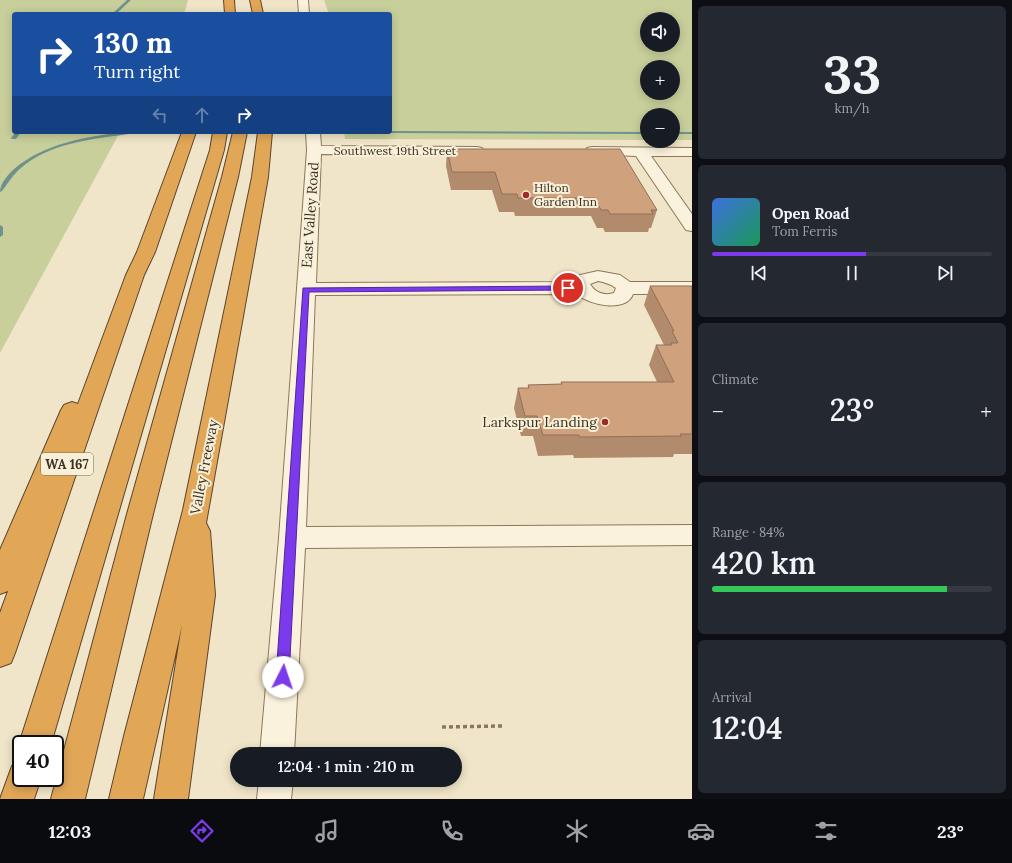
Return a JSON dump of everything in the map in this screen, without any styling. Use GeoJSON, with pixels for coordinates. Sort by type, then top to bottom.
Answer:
{"type":"FeatureCollection","features":[{"type":"Feature","properties":{"kind":"highway"},"geometry":{"type":"LineString","coordinates":[[229,0],[230,12]]}},
{"type":"Feature","properties":{"kind":"highway"},"geometry":{"type":"LineString","coordinates":[[255,0],[258,12]]}},
{"type":"Feature","properties":{"kind":"highway","name":"WA 167"},"geometry":{"type":"LineString","coordinates":[[0,653],[135,276],[146,252],[188,134]]}},
{"type":"Feature","properties":{"kind":"highway"},"geometry":{"type":"LineString","coordinates":[[39,731],[214,158],[220,134]]}},
{"type":"Feature","properties":{"kind":"highway"},"geometry":{"type":"LineString","coordinates":[[68,799],[140,514],[230,177],[240,134]]}},
{"type":"Feature","properties":{"kind":"highway","name":"Valley Freeway"},"geometry":{"type":"LineString","coordinates":[[126,799],[140,736],[196,510],[260,177],[265,134]]}},
{"type":"Feature","properties":{"kind":"highway"},"geometry":{"type":"LineString","coordinates":[[0,582],[113,308],[135,276]]}},
{"type":"Feature","properties":{"kind":"highway"},"geometry":{"type":"LineString","coordinates":[[171,799],[201,594],[196,510]]}},
{"type":"Feature","properties":{"kind":"highway"},"geometry":{"type":"LineString","coordinates":[[17,799],[21,787]]}},
{"type":"Feature","properties":{"kind":"street"},"geometry":{"type":"LineString","coordinates":[[303,0],[304,12]]}},
{"type":"Feature","properties":{"kind":"street","name":"Southwest 19th Street"},"geometry":{"type":"LineString","coordinates":[[314,141],[490,151]]}},
{"type":"Feature","properties":{"kind":"street","name":"East Valley Road"},"geometry":{"type":"LineString","coordinates":[[278,747],[292,538],[314,141]]}},
{"type":"Feature","properties":{"kind":"street"},"geometry":{"type":"LineString","coordinates":[[578,151],[692,152]]}},
{"type":"Feature","properties":{"kind":"street"},"geometry":{"type":"LineString","coordinates":[[641,152],[692,226]]}},
{"type":"Feature","properties":{"kind":"street"},"geometry":{"type":"LineString","coordinates":[[306,289],[582,288],[581,284],[587,278],[598,276],[612,278],[622,284],[625,288],[692,288]]}},
{"type":"Feature","properties":{"kind":"street"},"geometry":{"type":"LineString","coordinates":[[292,538],[692,535]]}},
{"type":"Feature","properties":{"kind":"street"},"geometry":{"type":"LineString","coordinates":[[274,799],[275,787]]}},
{"type":"Feature","properties":{"kind":"path"},"geometry":{"type":"LineString","coordinates":[[442,727],[502,726]]}},
{"type":"Feature","properties":{"kind":"green space"},"geometry":{"type":"Polygon","coordinates":[[[0,0],[188,0],[185,12],[12,12],[12,134],[119,134],[0,353],[0,0]]]}},
{"type":"Feature","properties":{"kind":"green space"},"geometry":{"type":"Polygon","coordinates":[[[324,0],[692,0],[692,140],[680,140],[680,108],[640,108],[640,140],[345,139],[344,134],[392,134],[392,12],[328,12],[324,0]]]}},
{"type":"Feature","properties":{"kind":"building"},"geometry":{"type":"Polygon","coordinates":[[[447,149],[620,149],[657,210],[651,210],[653,214],[610,214],[608,210],[601,210],[595,198],[518,198],[517,194],[502,194],[495,172],[452,172],[447,149]]]}},
{"type":"Feature","properties":{"kind":"building"},"geometry":{"type":"Polygon","coordinates":[[[650,286],[692,286],[692,434],[680,434],[681,436],[580,437],[579,435],[543,435],[537,416],[525,416],[518,388],[529,388],[528,385],[562,384],[561,382],[674,382],[656,345],[672,345],[671,343],[678,343],[672,331],[674,331],[650,286]]]}},
{"type":"Feature","properties":{"kind":"waterway"},"geometry":{"type":"LineString","coordinates":[[116,12],[129,0]]}},
{"type":"Feature","properties":{"kind":"waterway"},"geometry":{"type":"LineString","coordinates":[[392,132],[640,133]]}},
{"type":"Feature","properties":{"kind":"waterway"},"geometry":{"type":"LineString","coordinates":[[680,133],[692,133]]}},
{"type":"Feature","properties":{"kind":"waterway"},"geometry":{"type":"LineString","coordinates":[[14,138],[17,134]]}},
{"type":"Feature","properties":{"kind":"waterway"},"geometry":{"type":"LineString","coordinates":[[0,190],[11,174],[26,162],[42,153],[79,141],[121,134]]}},
{"type":"Feature","properties":{"kind":"waterway"},"geometry":{"type":"LineString","coordinates":[[0,227],[0,235]]}},
{"type":"Feature","properties":{"kind":"place","name":"Hilton Garden Inn"},"geometry":{"type":"Point","coordinates":[526,195]}},
{"type":"Feature","properties":{"kind":"place","name":"Larkspur Landing"},"geometry":{"type":"Point","coordinates":[605,422]}},
{"type":"Feature","properties":{"kind":"route"},"geometry":{"type":"LineString","coordinates":[[283,677],[306,289],[568,288]]}}]}
